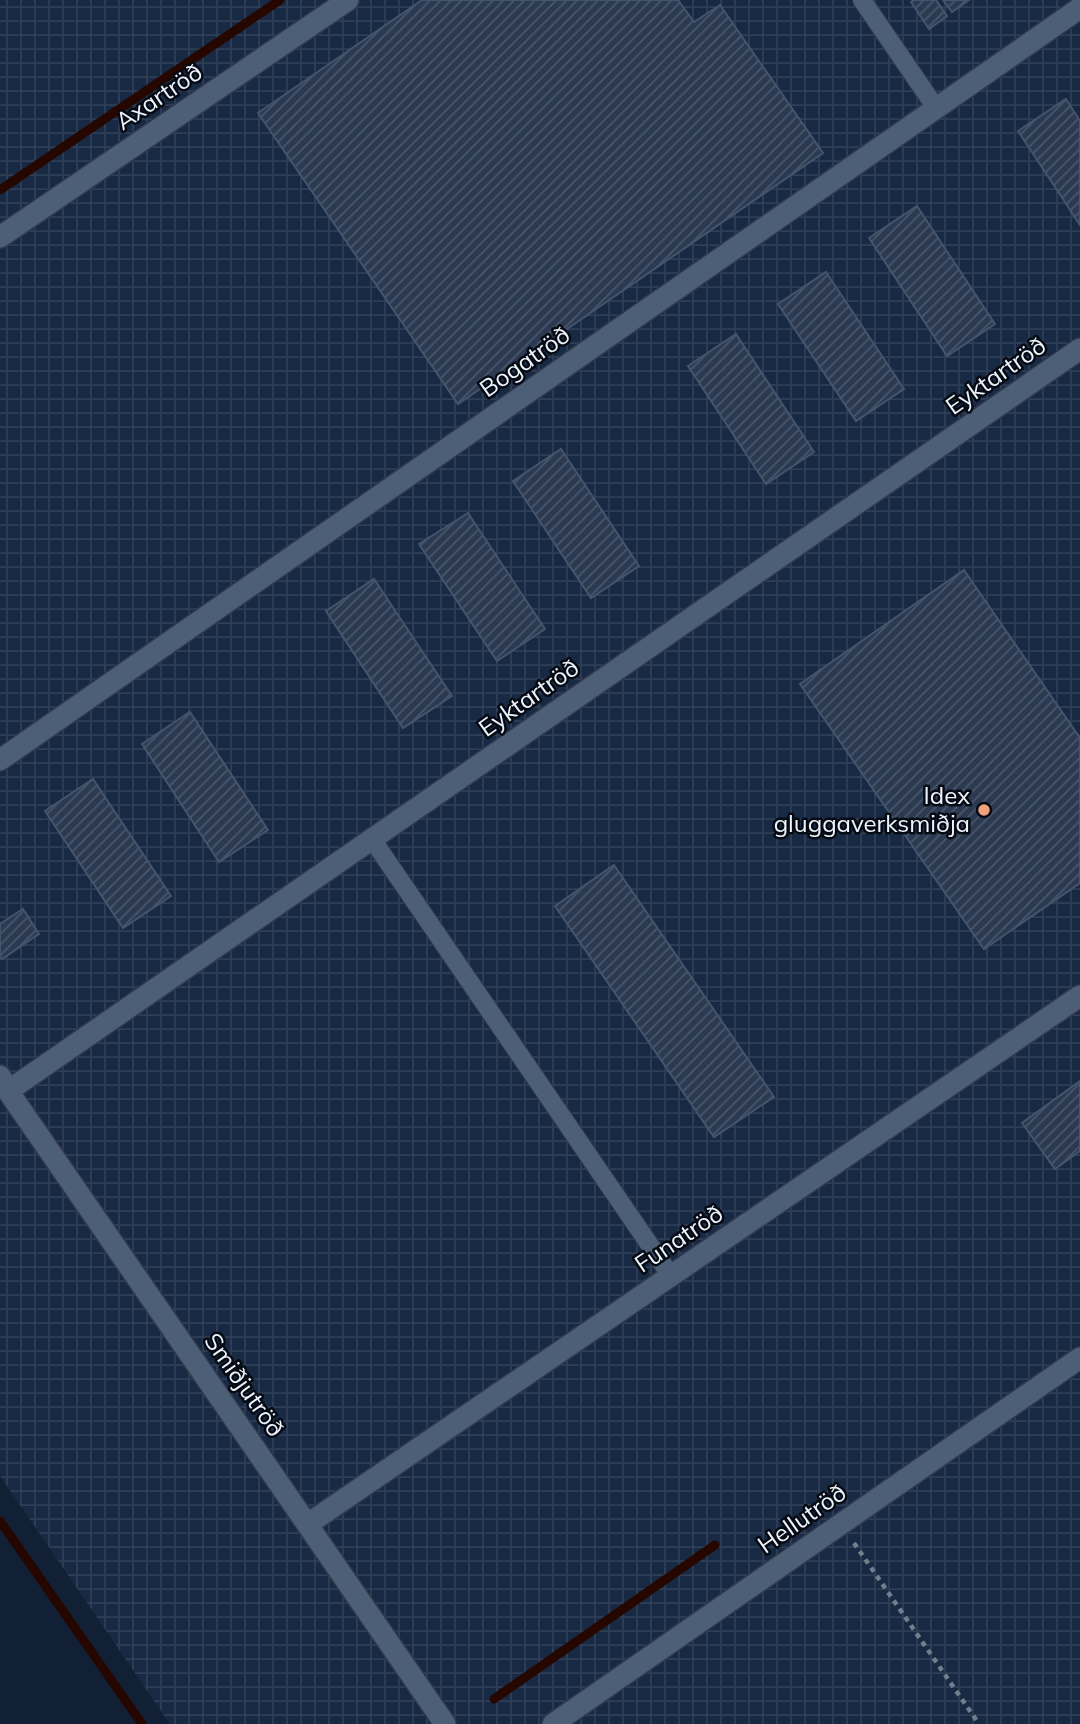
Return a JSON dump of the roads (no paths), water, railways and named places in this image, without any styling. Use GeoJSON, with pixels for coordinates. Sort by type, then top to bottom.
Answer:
{"type":"FeatureCollection","features":[{"type":"Feature","properties":{"kind":"street","name":"Axartröð"},"geometry":{"type":"LineString","coordinates":[[0,237],[348,0]]}},
{"type":"Feature","properties":{"kind":"street","name":"Bogatröð"},"geometry":{"type":"LineString","coordinates":[[0,760],[1080,8]]}},
{"type":"Feature","properties":{"kind":"street","name":"Eyktartröð"},"geometry":{"type":"LineString","coordinates":[[4,1083],[372,839],[1080,349]]}},
{"type":"Feature","properties":{"kind":"street","name":"Funatröð"},"geometry":{"type":"LineString","coordinates":[[308,1524],[1080,996]]}},
{"type":"Feature","properties":{"kind":"street","name":"Smiðjutröð"},"geometry":{"type":"LineString","coordinates":[[4,1083],[445,1724]]}},
{"type":"Feature","properties":{"kind":"street","name":"Hellutröð"},"geometry":{"type":"LineString","coordinates":[[553,1724],[1080,1358]]}},
{"type":"Feature","properties":{"kind":"lane"},"geometry":{"type":"LineString","coordinates":[[862,0],[936,108]]}},
{"type":"Feature","properties":{"kind":"lane"},"geometry":{"type":"LineString","coordinates":[[372,839],[671,1276]]}},
{"type":"Feature","properties":{"kind":"waterway"},"geometry":{"type":"LineString","coordinates":[[0,190],[280,0]]}},
{"type":"Feature","properties":{"kind":"waterway"},"geometry":{"type":"LineString","coordinates":[[0,1521],[142,1724]]}},
{"type":"Feature","properties":{"kind":"waterway"},"geometry":{"type":"LineString","coordinates":[[494,1699],[715,1545]]}},
{"type":"Feature","properties":{"kind":"place","name":"Idex gluggaverksmiðja"},"geometry":{"type":"Point","coordinates":[984,810]}}]}
